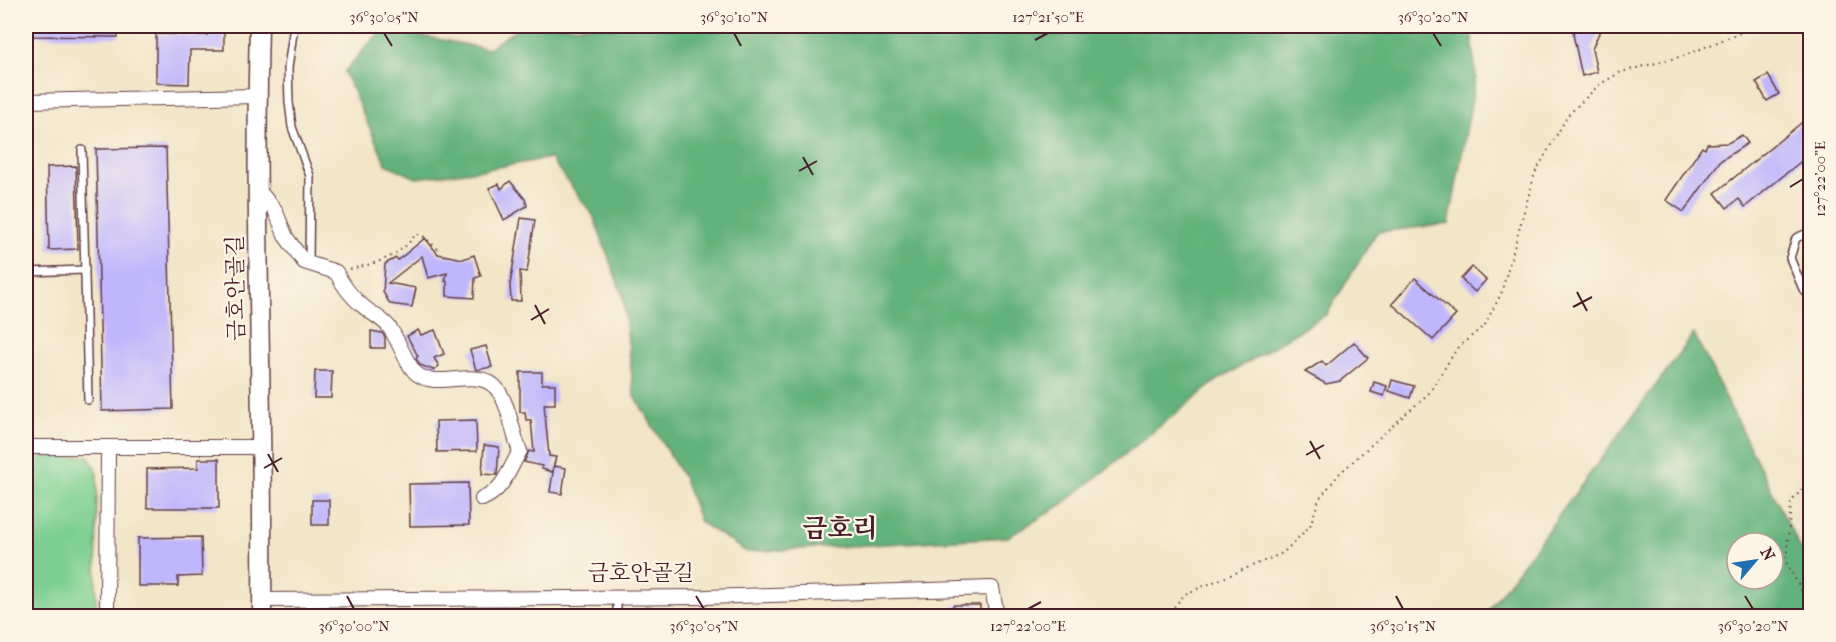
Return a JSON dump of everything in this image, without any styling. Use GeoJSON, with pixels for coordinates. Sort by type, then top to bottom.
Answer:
{"type":"FeatureCollection","features":[{"type":"Feature","properties":{"kind":"street","name":"금호안골길"},"geometry":{"type":"LineString","coordinates":[[259,26],[257,96],[262,608],[992,588],[996,616]]}},
{"type":"Feature","properties":{"kind":"street"},"geometry":{"type":"LineString","coordinates":[[26,101],[257,96]]}},
{"type":"Feature","properties":{"kind":"street"},"geometry":{"type":"LineString","coordinates":[[259,191],[275,210],[286,237],[304,262],[336,272],[346,291],[388,326],[415,373],[424,378],[478,379],[492,382],[500,393],[520,451],[503,484],[494,494],[482,499]]}},
{"type":"Feature","properties":{"kind":"street"},"geometry":{"type":"LineString","coordinates":[[26,447],[262,447]]}},
{"type":"Feature","properties":{"kind":"street"},"geometry":{"type":"LineString","coordinates":[[107,616],[108,447]]}},
{"type":"Feature","properties":{"kind":"lane"},"geometry":{"type":"LineString","coordinates":[[294,26],[288,68],[289,102],[292,127],[310,176],[309,263]]}},
{"type":"Feature","properties":{"kind":"lane"},"geometry":{"type":"LineString","coordinates":[[82,150],[88,400]]}},
{"type":"Feature","properties":{"kind":"lane"},"geometry":{"type":"LineString","coordinates":[[1810,232],[1796,238],[1790,258],[1803,289],[1810,297]]}},
{"type":"Feature","properties":{"kind":"lane"},"geometry":{"type":"LineString","coordinates":[[26,272],[85,270]]}},
{"type":"Feature","properties":{"kind":"lane"},"geometry":{"type":"LineString","coordinates":[[617,597],[617,616]]}},
{"type":"Feature","properties":{"kind":"path"},"geometry":{"type":"LineString","coordinates":[[1166,616],[1185,594],[1283,553],[1310,526],[1319,499],[1340,473],[1429,393],[1458,347],[1484,326],[1501,294],[1535,173],[1568,115],[1600,84],[1621,72],[1683,56],[1757,26]]}},
{"type":"Feature","properties":{"kind":"path"},"geometry":{"type":"LineString","coordinates":[[336,272],[360,267],[400,252],[415,235],[423,235],[440,251]]}},
{"type":"Feature","properties":{"kind":"path"},"geometry":{"type":"LineString","coordinates":[[1810,480],[1791,502],[1786,562],[1810,606]]}},
{"type":"Feature","properties":{"kind":"green space"},"geometry":{"type":"Polygon","coordinates":[[[522,26],[1471,26],[1476,77],[1449,224],[1377,232],[1327,314],[1215,382],[1063,504],[1008,537],[747,552],[700,522],[683,477],[634,395],[623,297],[593,215],[550,158],[416,178],[386,164],[344,72],[383,28],[487,49],[522,26]]]}},
{"type":"Feature","properties":{"kind":"green space"},"geometry":{"type":"Polygon","coordinates":[[[1694,334],[1810,568],[1810,616],[1484,616],[1694,334]]]}},
{"type":"Feature","properties":{"kind":"green space"},"geometry":{"type":"Polygon","coordinates":[[[88,456],[97,471],[96,616],[26,616],[26,457],[88,456]]]}},
{"type":"Feature","properties":{"kind":"building"},"geometry":{"type":"Polygon","coordinates":[[[26,26],[118,26],[118,37],[26,36],[26,26]]]}},
{"type":"Feature","properties":{"kind":"building"},"geometry":{"type":"Polygon","coordinates":[[[207,26],[224,26],[224,50],[190,50],[189,84],[156,83],[156,34],[207,35],[207,26]]]}},
{"type":"Feature","properties":{"kind":"building"},"geometry":{"type":"Polygon","coordinates":[[[1576,26],[1602,26],[1592,49],[1597,72],[1582,76],[1573,34],[1576,26]]]}},
{"type":"Feature","properties":{"kind":"building"},"geometry":{"type":"Polygon","coordinates":[[[1768,75],[1779,94],[1767,101],[1756,82],[1768,75]]]}},
{"type":"Feature","properties":{"kind":"building"},"geometry":{"type":"Polygon","coordinates":[[[1806,119],[1810,125],[1810,154],[1745,207],[1739,199],[1727,208],[1715,193],[1806,119]]]}},
{"type":"Feature","properties":{"kind":"building"},"geometry":{"type":"Polygon","coordinates":[[[1742,135],[1748,143],[1720,161],[1684,212],[1666,200],[1702,147],[1705,149],[1707,144],[1728,143],[1742,135]]]}},
{"type":"Feature","properties":{"kind":"building"},"geometry":{"type":"Polygon","coordinates":[[[166,148],[173,409],[102,411],[96,149],[166,148]]]}},
{"type":"Feature","properties":{"kind":"building"},"geometry":{"type":"Polygon","coordinates":[[[76,166],[78,249],[49,250],[47,167],[76,166]]]}},
{"type":"Feature","properties":{"kind":"building"},"geometry":{"type":"Polygon","coordinates":[[[510,181],[525,199],[527,206],[504,220],[489,188],[499,184],[501,189],[510,181]]]}},
{"type":"Feature","properties":{"kind":"building"},"geometry":{"type":"Polygon","coordinates":[[[521,218],[535,220],[527,272],[520,271],[521,301],[511,301],[510,285],[521,218]]]}},
{"type":"Feature","properties":{"kind":"building"},"geometry":{"type":"Polygon","coordinates":[[[425,238],[438,254],[463,259],[474,255],[481,276],[475,278],[474,298],[447,296],[447,281],[445,281],[447,273],[428,278],[422,256],[388,283],[416,288],[412,307],[390,304],[383,292],[385,264],[396,258],[398,260],[425,238]]]}},
{"type":"Feature","properties":{"kind":"building"},"geometry":{"type":"Polygon","coordinates":[[[1472,267],[1486,280],[1475,292],[1461,279],[1472,267]]]}},
{"type":"Feature","properties":{"kind":"building"},"geometry":{"type":"Polygon","coordinates":[[[1415,278],[1456,315],[1433,340],[1392,304],[1415,278]]]}},
{"type":"Feature","properties":{"kind":"building"},"geometry":{"type":"Polygon","coordinates":[[[418,330],[421,335],[435,330],[444,354],[434,358],[439,366],[433,370],[420,365],[416,358],[418,356],[407,336],[418,330]]]}},
{"type":"Feature","properties":{"kind":"building"},"geometry":{"type":"Polygon","coordinates":[[[371,331],[382,333],[385,337],[385,348],[371,348],[371,331]]]}},
{"type":"Feature","properties":{"kind":"building"},"geometry":{"type":"Polygon","coordinates":[[[1354,342],[1368,358],[1340,381],[1326,384],[1305,372],[1322,361],[1326,366],[1354,342]]]}},
{"type":"Feature","properties":{"kind":"building"},"geometry":{"type":"Polygon","coordinates":[[[486,346],[492,367],[476,370],[470,350],[486,346]]]}},
{"type":"Feature","properties":{"kind":"building"},"geometry":{"type":"Polygon","coordinates":[[[315,371],[332,371],[331,398],[314,398],[315,371]]]}},
{"type":"Feature","properties":{"kind":"building"},"geometry":{"type":"Polygon","coordinates":[[[520,372],[542,372],[542,384],[555,384],[555,404],[544,404],[549,456],[556,457],[552,472],[542,469],[542,466],[524,462],[529,451],[534,452],[531,420],[526,420],[525,412],[520,412],[520,372]]]}},
{"type":"Feature","properties":{"kind":"building"},"geometry":{"type":"Polygon","coordinates":[[[1392,380],[1414,386],[1410,398],[1389,391],[1392,380]]]}},
{"type":"Feature","properties":{"kind":"building"},"geometry":{"type":"Polygon","coordinates":[[[1374,382],[1387,386],[1384,396],[1371,392],[1374,382]]]}},
{"type":"Feature","properties":{"kind":"building"},"geometry":{"type":"Polygon","coordinates":[[[476,420],[477,451],[437,452],[436,421],[476,420]]]}},
{"type":"Feature","properties":{"kind":"building"},"geometry":{"type":"Polygon","coordinates":[[[484,445],[499,447],[497,475],[482,474],[484,445]]]}},
{"type":"Feature","properties":{"kind":"building"},"geometry":{"type":"Polygon","coordinates":[[[198,459],[219,459],[219,508],[147,508],[147,469],[198,468],[198,459]]]}},
{"type":"Feature","properties":{"kind":"building"},"geometry":{"type":"Polygon","coordinates":[[[554,466],[566,468],[562,494],[550,492],[554,466]]]}},
{"type":"Feature","properties":{"kind":"building"},"geometry":{"type":"Polygon","coordinates":[[[468,483],[469,525],[410,526],[409,484],[468,483]]]}},
{"type":"Feature","properties":{"kind":"building"},"geometry":{"type":"Polygon","coordinates":[[[312,500],[329,500],[329,525],[312,525],[312,500]]]}},
{"type":"Feature","properties":{"kind":"building"},"geometry":{"type":"Polygon","coordinates":[[[201,537],[202,576],[178,577],[178,586],[138,586],[138,538],[201,537]]]}},
{"type":"Feature","properties":{"kind":"building"},"geometry":{"type":"Polygon","coordinates":[[[953,605],[980,605],[980,616],[953,616],[953,605]]]}},
{"type":"Feature","properties":{"kind":"district","name":"금호리"},"geometry":{"type":"Point","coordinates":[840,528]}}]}
